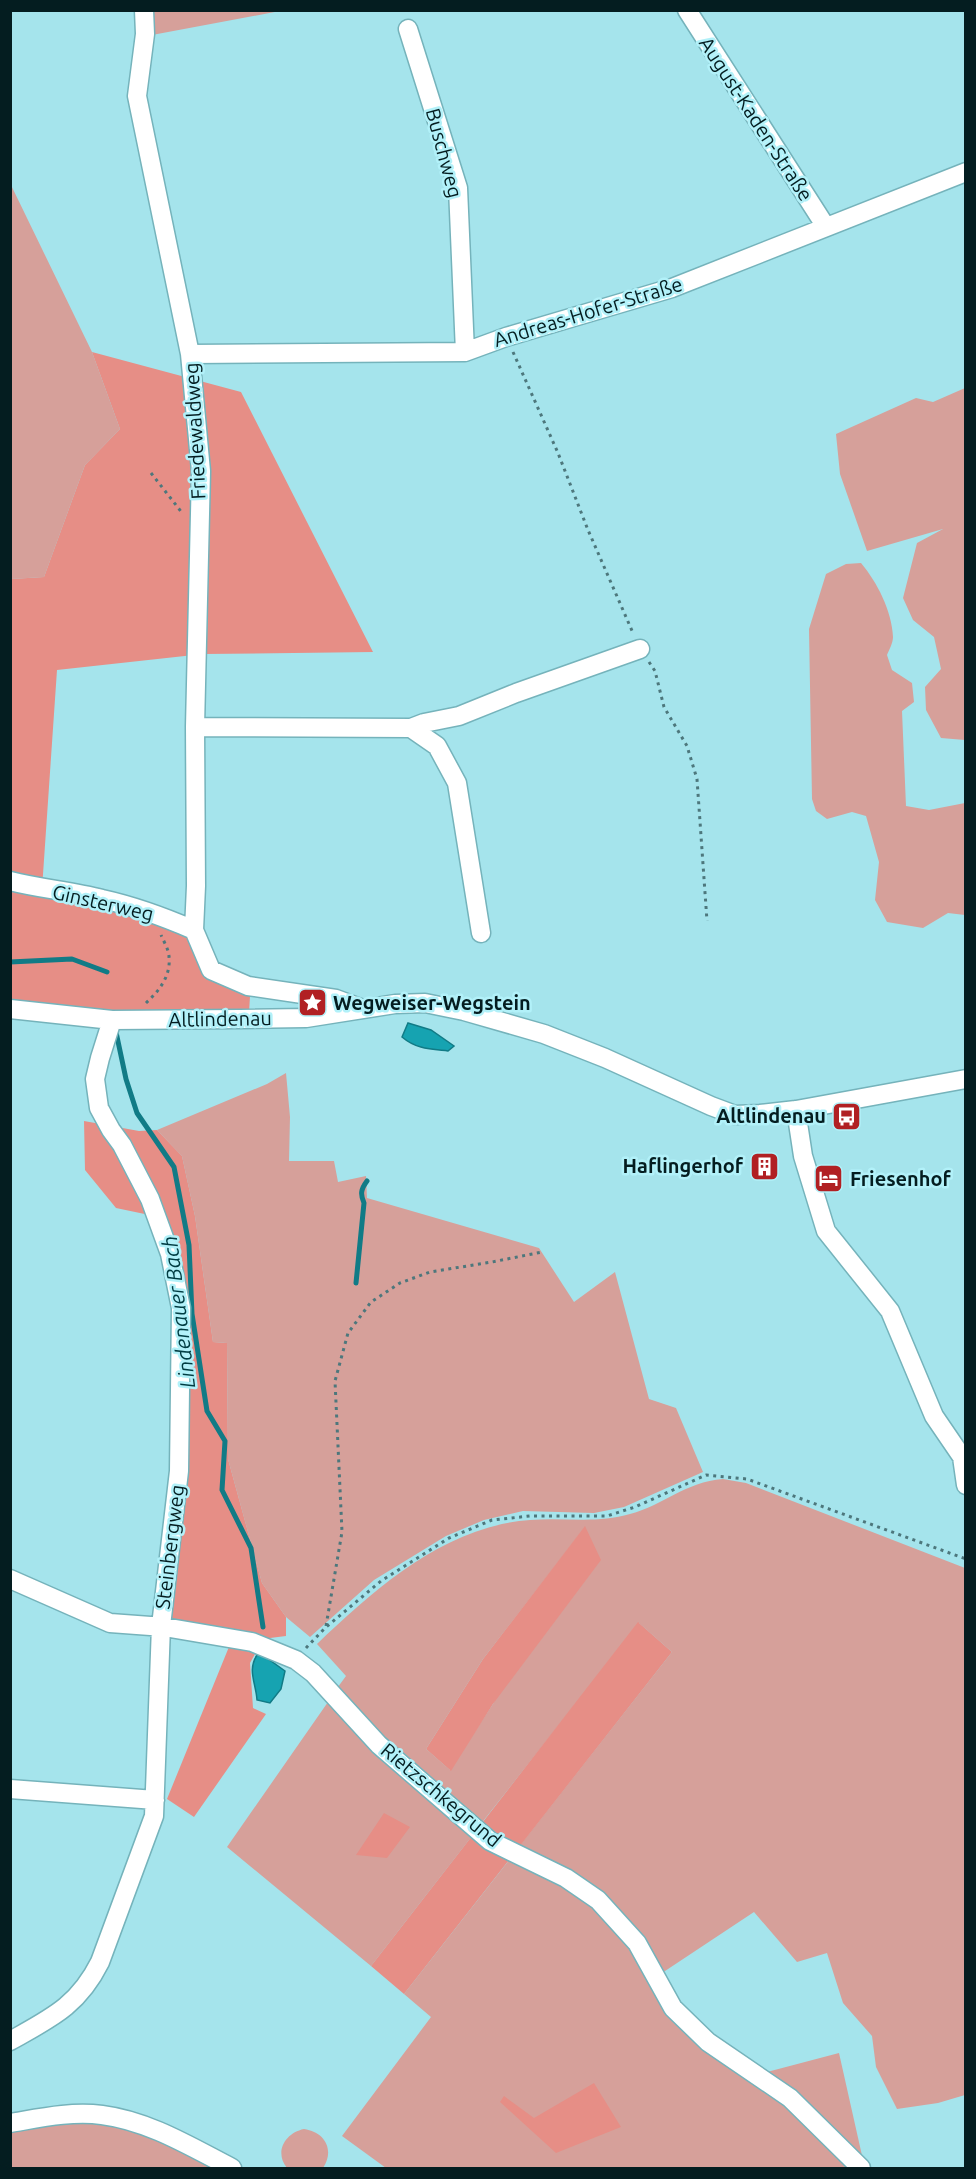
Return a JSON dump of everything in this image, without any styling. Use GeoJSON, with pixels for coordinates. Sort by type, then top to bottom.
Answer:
{"type":"FeatureCollection","features":[{"type":"Feature","properties":{"kind":"street","name":"Friedewaldweg"},"geometry":{"type":"LineString","coordinates":[[144,10],[145,34],[137,96],[190,354],[201,471],[195,726],[194,930]]}},
{"type":"Feature","properties":{"kind":"street","name":"August-Kaden-Straße"},"geometry":{"type":"LineString","coordinates":[[687,10],[826,227]]}},
{"type":"Feature","properties":{"kind":"street","name":"Buschweg"},"geometry":{"type":"LineString","coordinates":[[408,29],[458,188],[465,352]]}},
{"type":"Feature","properties":{"kind":"street","name":"Andreas-Hofer-Straße"},"geometry":{"type":"LineString","coordinates":[[190,354],[465,352],[507,337],[672,288],[966,172]]}},
{"type":"Feature","properties":{"kind":"street"},"geometry":{"type":"LineString","coordinates":[[195,726],[411,728],[459,716],[640,649]]}},
{"type":"Feature","properties":{"kind":"street"},"geometry":{"type":"LineString","coordinates":[[411,728],[437,746],[457,783],[481,933]]}},
{"type":"Feature","properties":{"kind":"street","name":"Ginsterweg"},"geometry":{"type":"LineString","coordinates":[[10,880],[42,889],[100,898],[154,913],[194,930]]}},
{"type":"Feature","properties":{"kind":"street","name":"Altlindenau"},"geometry":{"type":"LineString","coordinates":[[194,930],[211,970],[248,986],[336,999],[363,1010]]}},
{"type":"Feature","properties":{"kind":"street","name":"Altlindenau"},"geometry":{"type":"LineString","coordinates":[[10,1009],[119,1020],[306,1017],[395,1004],[425,1003],[464,1011],[544,1034],[711,1106],[735,1114],[796,1110],[966,1079]]}},
{"type":"Feature","properties":{"kind":"street","name":"Steinbergweg"},"geometry":{"type":"LineString","coordinates":[[10,2041],[60,2013],[78,1996],[91,1979],[154,1816],[161,1626],[179,1471],[181,1308],[170,1254],[150,1199],[122,1145],[111,1131],[99,1108],[95,1079],[100,1058],[119,1020]]}},
{"type":"Feature","properties":{"kind":"street"},"geometry":{"type":"LineString","coordinates":[[796,1110],[802,1156],[826,1231],[890,1311],[934,1416],[962,1457],[966,1485]]}},
{"type":"Feature","properties":{"kind":"street","name":"Rietzschkegrund"},"geometry":{"type":"LineString","coordinates":[[10,1579],[110,1623],[161,1626],[252,1642],[296,1659],[313,1673],[379,1745],[490,1841],[566,1878],[598,1900],[637,1943],[673,2008],[708,2042],[790,2098],[861,2169]]}},
{"type":"Feature","properties":{"kind":"street"},"geometry":{"type":"LineString","coordinates":[[10,1789],[155,1800]]}},
{"type":"Feature","properties":{"kind":"street"},"geometry":{"type":"LineString","coordinates":[[10,2123],[63,2114],[102,2115],[148,2126],[232,2169]]}},
{"type":"Feature","properties":{"kind":"path"},"geometry":{"type":"LineString","coordinates":[[507,337],[640,649],[655,671],[664,707],[687,746],[697,779],[707,921]]}},
{"type":"Feature","properties":{"kind":"path"},"geometry":{"type":"LineString","coordinates":[[151,472],[170,498]]}},
{"type":"Feature","properties":{"kind":"path"},"geometry":{"type":"LineString","coordinates":[[119,1020],[157,993],[168,975],[170,957],[154,913]]}},
{"type":"Feature","properties":{"kind":"path"},"geometry":{"type":"LineString","coordinates":[[325,1628],[342,1532],[336,1381],[348,1333],[371,1302],[400,1283],[430,1272],[542,1252]]}},
{"type":"Feature","properties":{"kind":"path"},"geometry":{"type":"LineString","coordinates":[[296,1659],[325,1628],[381,1581],[449,1538],[492,1520],[530,1516],[607,1516],[635,1507],[706,1475],[747,1479],[966,1559]]}},
{"type":"Feature","properties":{"kind":"shaded area"},"geometry":{"type":"Polygon","coordinates":[[[150,10],[280,11],[152,35],[150,10]]]}},
{"type":"Feature","properties":{"kind":"shaded area"},"geometry":{"type":"Polygon","coordinates":[[[10,183],[92,352],[120,429],[85,465],[44,577],[11,579],[10,183]]]}},
{"type":"Feature","properties":{"kind":"shaded area"},"geometry":{"type":"Polygon","coordinates":[[[92,352],[241,392],[373,652],[203,654],[57,670],[42,889],[194,930],[206,975],[250,996],[249,1013],[125,1014],[11,1002],[11,579],[44,577],[85,465],[120,429],[92,352]]]}},
{"type":"Feature","properties":{"kind":"shaded area"},"geometry":{"type":"Polygon","coordinates":[[[965,388],[965,740],[941,738],[926,710],[925,687],[941,669],[934,637],[913,620],[903,598],[917,543],[943,529],[867,551],[840,474],[836,434],[916,398],[933,402],[965,388]]]}},
{"type":"Feature","properties":{"kind":"shaded area"},"geometry":{"type":"Polygon","coordinates":[[[861,563],[878,588],[890,617],[893,637],[887,655],[892,670],[912,683],[914,702],[902,711],[906,806],[929,810],[965,803],[965,915],[948,913],[923,928],[887,922],[875,900],[879,862],[866,816],[852,812],[827,819],[816,811],[812,799],[809,629],[826,574],[846,564],[861,563]]]}},
{"type":"Feature","properties":{"kind":"shaded area"},"geometry":{"type":"Polygon","coordinates":[[[286,1073],[290,1117],[289,1161],[334,1161],[338,1182],[366,1176],[367,1198],[539,1248],[574,1302],[615,1272],[649,1399],[676,1408],[703,1472],[624,1507],[594,1513],[523,1511],[484,1520],[446,1536],[374,1580],[310,1637],[286,1617],[262,1583],[228,1459],[227,1343],[213,1342],[195,1216],[182,1156],[157,1130],[267,1084],[286,1073]]]}},
{"type":"Feature","properties":{"kind":"shaded area"},"geometry":{"type":"Polygon","coordinates":[[[84,1121],[139,1131],[157,1130],[182,1156],[195,1216],[213,1342],[227,1343],[228,1459],[262,1583],[286,1617],[286,1636],[253,1640],[255,1654],[250,1663],[253,1708],[266,1714],[194,1817],[167,1799],[233,1637],[163,1625],[184,1308],[159,1217],[116,1208],[85,1170],[84,1121]]]}},
{"type":"Feature","properties":{"kind":"shaded area"},"geometry":{"type":"Polygon","coordinates":[[[723,1479],[746,1483],[965,1568],[965,2095],[938,2103],[897,2109],[876,2067],[872,2036],[843,2003],[827,1953],[797,1962],[754,1912],[662,1973],[627,1924],[518,1848],[672,1652],[639,1623],[480,1825],[396,1754],[335,1691],[346,1676],[317,1644],[388,1582],[441,1547],[469,1534],[499,1525],[543,1519],[593,1520],[618,1517],[642,1510],[697,1484],[723,1479]],[[585,1527],[483,1659],[426,1749],[450,1770],[493,1704],[585,1527]]]}},
{"type":"Feature","properties":{"kind":"shaded area"},"geometry":{"type":"Polygon","coordinates":[[[585,1526],[601,1560],[493,1704],[451,1771],[426,1749],[483,1659],[585,1526]]]}},
{"type":"Feature","properties":{"kind":"shaded area"},"geometry":{"type":"Polygon","coordinates":[[[638,1622],[672,1652],[404,1994],[371,1966],[638,1622]]]}},
{"type":"Feature","properties":{"kind":"shaded area"},"geometry":{"type":"Polygon","coordinates":[[[328,1702],[472,1836],[371,1966],[227,1847],[328,1702]]]}},
{"type":"Feature","properties":{"kind":"shaded area"},"geometry":{"type":"Polygon","coordinates":[[[384,1813],[410,1827],[387,1858],[356,1855],[384,1813]]]}},
{"type":"Feature","properties":{"kind":"shaded area"},"geometry":{"type":"Polygon","coordinates":[[[510,1859],[584,1897],[635,1952],[676,2021],[763,2084],[851,2168],[386,2168],[342,2136],[431,2017],[404,1994],[510,1859]]]}},
{"type":"Feature","properties":{"kind":"shaded area"},"geometry":{"type":"Polygon","coordinates":[[[839,2053],[863,2160],[767,2072],[839,2053]]]}},
{"type":"Feature","properties":{"kind":"shaded area"},"geometry":{"type":"Polygon","coordinates":[[[594,2083],[621,2127],[556,2153],[500,2102],[504,2096],[534,2118],[594,2083]]]}},
{"type":"Feature","properties":{"kind":"shaded area"},"geometry":{"type":"Polygon","coordinates":[[[64,2121],[99,2122],[146,2130],[223,2168],[11,2168],[11,2131],[64,2121]]]}},
{"type":"Feature","properties":{"kind":"shaded area"},"geometry":{"type":"Polygon","coordinates":[[[304,2129],[318,2134],[326,2143],[328,2155],[323,2168],[287,2168],[283,2162],[282,2150],[287,2139],[297,2131],[304,2129]]]}},
{"type":"Feature","properties":{"kind":"water"},"geometry":{"type":"Polygon","coordinates":[[[408,1023],[431,1030],[454,1046],[448,1051],[413,1044],[402,1037],[408,1023]]]}},
{"type":"Feature","properties":{"kind":"water"},"geometry":{"type":"Polygon","coordinates":[[[257,1655],[264,1656],[285,1671],[281,1689],[270,1703],[257,1700],[252,1671],[257,1655]]]}},
{"type":"Feature","properties":{"kind":"waterway","name":"Lindenauer Bach"},"geometry":{"type":"LineString","coordinates":[[10,962],[72,959],[107,972]]}},
{"type":"Feature","properties":{"kind":"waterway","name":"Lindenauer Bach"},"geometry":{"type":"LineString","coordinates":[[116,1032],[126,1079],[137,1113],[174,1167],[189,1245],[192,1314],[207,1411],[225,1441],[222,1490],[251,1548],[263,1627]]}},
{"type":"Feature","properties":{"kind":"waterway"},"geometry":{"type":"LineString","coordinates":[[356,1283],[364,1203],[362,1192],[367,1181]]}},
{"type":"Feature","properties":{"kind":"place","name":"Wegweiser-Wegstein"},"geometry":{"type":"Point","coordinates":[312,1003]}},
{"type":"Feature","properties":{"kind":"place","name":"Altlindenau"},"geometry":{"type":"Point","coordinates":[847,1116]}},
{"type":"Feature","properties":{"kind":"place","name":"Haflingerhof"},"geometry":{"type":"Point","coordinates":[764,1166]}},
{"type":"Feature","properties":{"kind":"place","name":"Friesenhof"},"geometry":{"type":"Point","coordinates":[829,1179]}}]}
